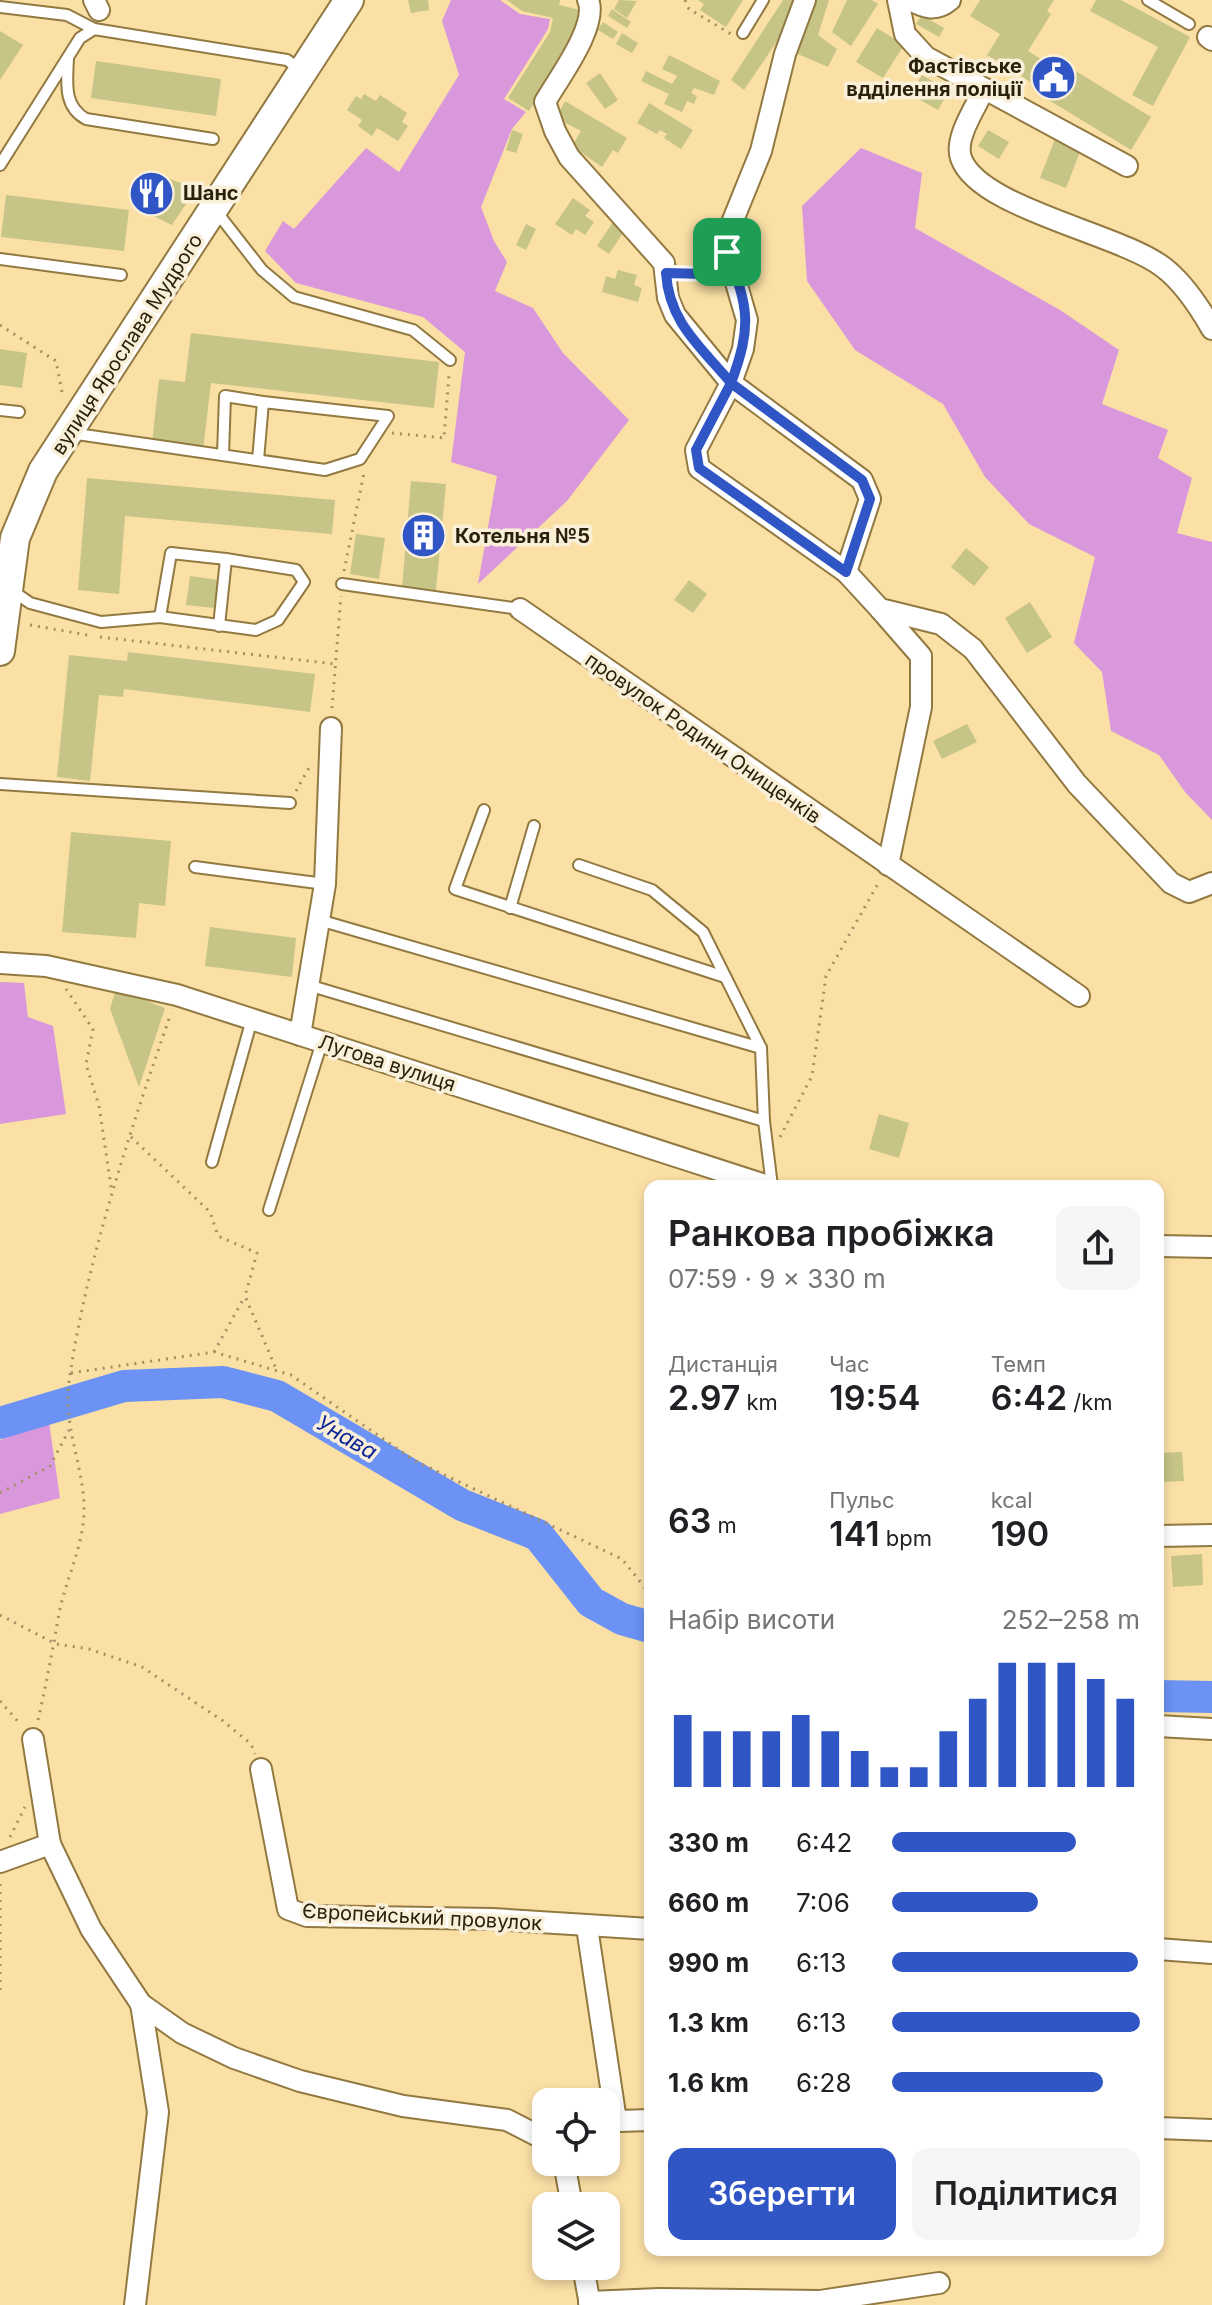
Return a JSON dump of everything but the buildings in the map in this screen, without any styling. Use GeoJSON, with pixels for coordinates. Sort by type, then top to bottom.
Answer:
{"type":"FeatureCollection","features":[{"type":"Feature","properties":{"kind":"street","name":"вулиця Ярослава Мудрого"},"geometry":{"type":"LineString","coordinates":[[8,632],[6,577],[27,504],[68,433],[349,0]]}},
{"type":"Feature","properties":{"kind":"street"},"geometry":{"type":"LineString","coordinates":[[588,0],[591,7],[587,30],[545,102],[547,115],[569,157],[664,263],[668,298],[675,315],[731,383],[862,480],[870,499],[846,572]]}},
{"type":"Feature","properties":{"kind":"street"},"geometry":{"type":"LineString","coordinates":[[805,0],[785,54],[761,151],[727,235],[727,252],[747,320],[743,349],[731,383],[696,450],[699,468],[846,572],[921,656],[921,707],[888,865]]}},
{"type":"Feature","properties":{"kind":"street"},"geometry":{"type":"LineString","coordinates":[[898,0],[899,18],[914,46],[926,57],[1127,166]]}},
{"type":"Feature","properties":{"kind":"street"},"geometry":{"type":"LineString","coordinates":[[910,0],[926,9],[943,7],[950,0]]}},
{"type":"Feature","properties":{"kind":"street"},"geometry":{"type":"LineString","coordinates":[[984,89],[959,145],[961,159],[974,175],[1013,204],[1129,245],[1165,268],[1191,297],[1212,329]]}},
{"type":"Feature","properties":{"kind":"street","name":"провулок Родини Онищенків"},"geometry":{"type":"LineString","coordinates":[[520,609],[1079,996]]}},
{"type":"Feature","properties":{"kind":"street"},"geometry":{"type":"LineString","coordinates":[[880,609],[941,624],[973,649],[1077,784],[1171,883],[1189,892],[1212,883]]}},
{"type":"Feature","properties":{"kind":"street"},"geometry":{"type":"LineString","coordinates":[[300,1035],[325,884],[331,728]]}},
{"type":"Feature","properties":{"kind":"street","name":"Лугова вулиця"},"geometry":{"type":"LineString","coordinates":[[0,963],[46,966],[177,995],[745,1180]]}},
{"type":"Feature","properties":{"kind":"street"},"geometry":{"type":"LineString","coordinates":[[1164,1246],[1212,1247]]}},
{"type":"Feature","properties":{"kind":"street"},"geometry":{"type":"LineString","coordinates":[[1164,1536],[1212,1535]]}},
{"type":"Feature","properties":{"kind":"street"},"geometry":{"type":"LineString","coordinates":[[1164,1726],[1212,1729]]}},
{"type":"Feature","properties":{"kind":"street"},"geometry":{"type":"LineString","coordinates":[[33,1739],[41,1773],[50,1844],[91,1929],[141,2004],[182,2033],[234,2058],[300,2081],[403,2106],[507,2120],[532,2133]]}},
{"type":"Feature","properties":{"kind":"street","name":"Європейський провулок"},"geometry":{"type":"LineString","coordinates":[[261,1769],[288,1909],[307,1916],[492,1919],[644,1929]]}},
{"type":"Feature","properties":{"kind":"street"},"geometry":{"type":"LineString","coordinates":[[3,1853],[50,1844]]}},
{"type":"Feature","properties":{"kind":"street"},"geometry":{"type":"LineString","coordinates":[[587,1927],[615,2114],[619,2121],[644,2120]]}},
{"type":"Feature","properties":{"kind":"street"},"geometry":{"type":"LineString","coordinates":[[1164,1949],[1212,1953]]}},
{"type":"Feature","properties":{"kind":"street"},"geometry":{"type":"LineString","coordinates":[[135,2305],[158,2112],[141,2004]]}},
{"type":"Feature","properties":{"kind":"street"},"geometry":{"type":"LineString","coordinates":[[1164,2128],[1212,2130]]}},
{"type":"Feature","properties":{"kind":"street"},"geometry":{"type":"LineString","coordinates":[[585,2280],[589,2304],[659,2299],[820,2301],[939,2283]]}},
{"type":"Feature","properties":{"kind":"lane"},"geometry":{"type":"LineString","coordinates":[[743,33],[763,0]]}},
{"type":"Feature","properties":{"kind":"lane"},"geometry":{"type":"LineString","coordinates":[[1148,0],[1189,24]]}},
{"type":"Feature","properties":{"kind":"lane"},"geometry":{"type":"LineString","coordinates":[[0,7],[67,15],[96,13],[287,60],[301,70]]}},
{"type":"Feature","properties":{"kind":"lane"},"geometry":{"type":"LineString","coordinates":[[0,165],[96,13]]}},
{"type":"Feature","properties":{"kind":"lane"},"geometry":{"type":"LineString","coordinates":[[68,56],[68,97],[73,111],[86,119],[213,139]]}},
{"type":"Feature","properties":{"kind":"lane"},"geometry":{"type":"LineString","coordinates":[[215,210],[262,270],[294,297],[413,330],[450,360]]}},
{"type":"Feature","properties":{"kind":"lane"},"geometry":{"type":"LineString","coordinates":[[0,259],[121,275]]}},
{"type":"Feature","properties":{"kind":"lane"},"geometry":{"type":"LineString","coordinates":[[68,433],[325,470],[360,459],[388,416],[225,396],[223,455]]}},
{"type":"Feature","properties":{"kind":"lane"},"geometry":{"type":"LineString","coordinates":[[258,460],[263,402]]}},
{"type":"Feature","properties":{"kind":"lane"},"geometry":{"type":"LineString","coordinates":[[0,410],[19,412]]}},
{"type":"Feature","properties":{"kind":"lane"},"geometry":{"type":"LineString","coordinates":[[6,577],[30,603],[101,622],[160,617],[256,630],[278,620],[304,582],[296,570],[171,553],[160,617]]}},
{"type":"Feature","properties":{"kind":"lane"},"geometry":{"type":"LineString","coordinates":[[219,626],[226,559]]}},
{"type":"Feature","properties":{"kind":"lane"},"geometry":{"type":"LineString","coordinates":[[342,584],[520,609]]}},
{"type":"Feature","properties":{"kind":"lane"},"geometry":{"type":"LineString","coordinates":[[0,784],[290,803]]}},
{"type":"Feature","properties":{"kind":"lane"},"geometry":{"type":"LineString","coordinates":[[484,810],[455,889],[725,977]]}},
{"type":"Feature","properties":{"kind":"lane"},"geometry":{"type":"LineString","coordinates":[[510,908],[534,826]]}},
{"type":"Feature","properties":{"kind":"lane"},"geometry":{"type":"LineString","coordinates":[[579,865],[652,890],[703,932],[761,1048],[769,1158],[762,1180]]}},
{"type":"Feature","properties":{"kind":"lane"},"geometry":{"type":"LineString","coordinates":[[195,867],[325,884]]}},
{"type":"Feature","properties":{"kind":"lane"},"geometry":{"type":"LineString","coordinates":[[319,920],[761,1048]]}},
{"type":"Feature","properties":{"kind":"lane"},"geometry":{"type":"LineString","coordinates":[[308,985],[764,1121]]}},
{"type":"Feature","properties":{"kind":"lane"},"geometry":{"type":"LineString","coordinates":[[212,1162],[252,1019]]}},
{"type":"Feature","properties":{"kind":"lane"},"geometry":{"type":"LineString","coordinates":[[269,1210],[322,1042]]}},
{"type":"Feature","properties":{"kind":"path"},"geometry":{"type":"LineString","coordinates":[[685,0],[689,9],[730,34],[743,33]]}},
{"type":"Feature","properties":{"kind":"path"},"geometry":{"type":"LineString","coordinates":[[666,273],[705,274],[727,252]]}},
{"type":"Feature","properties":{"kind":"path"},"geometry":{"type":"LineString","coordinates":[[0,325],[56,361],[62,392]]}},
{"type":"Feature","properties":{"kind":"path"},"geometry":{"type":"LineString","coordinates":[[376,432],[444,438],[450,360]]}},
{"type":"Feature","properties":{"kind":"path"},"geometry":{"type":"LineString","coordinates":[[331,728],[342,584],[359,483]]}},
{"type":"Feature","properties":{"kind":"path"},"geometry":{"type":"LineString","coordinates":[[8,632],[335,664]]}},
{"type":"Feature","properties":{"kind":"path"},"geometry":{"type":"LineString","coordinates":[[769,1158],[812,1076],[826,976],[888,865]]}},
{"type":"Feature","properties":{"kind":"path"},"geometry":{"type":"LineString","coordinates":[[63,985],[93,1029],[86,1064],[99,1106],[112,1194]]}},
{"type":"Feature","properties":{"kind":"path"},"geometry":{"type":"LineString","coordinates":[[33,1739],[56,1644],[58,1619],[80,1547],[84,1510],[69,1430],[68,1386],[112,1194],[177,995]]}},
{"type":"Feature","properties":{"kind":"path"},"geometry":{"type":"LineString","coordinates":[[131,1137],[210,1212],[218,1236],[257,1253],[245,1296],[214,1352]]}},
{"type":"Feature","properties":{"kind":"path"},"geometry":{"type":"LineString","coordinates":[[245,1296],[277,1371]]}},
{"type":"Feature","properties":{"kind":"path"},"geometry":{"type":"LineString","coordinates":[[71,1373],[214,1352],[291,1375],[415,1461],[622,1559],[644,1586]]}},
{"type":"Feature","properties":{"kind":"path"},"geometry":{"type":"LineString","coordinates":[[0,1493],[50,1466],[69,1430]]}},
{"type":"Feature","properties":{"kind":"path"},"geometry":{"type":"LineString","coordinates":[[0,1615],[56,1644],[89,1649],[142,1667],[223,1721],[251,1744],[261,1769]]}},
{"type":"Feature","properties":{"kind":"path"},"geometry":{"type":"LineString","coordinates":[[0,1701],[33,1739]]}},
{"type":"Feature","properties":{"kind":"path"},"geometry":{"type":"LineString","coordinates":[[3,1853],[41,1773]]}},
{"type":"Feature","properties":{"kind":"path"},"geometry":{"type":"LineString","coordinates":[[0,1881],[0,1990]]}},
{"type":"Feature","properties":{"kind":"shaded area"},"geometry":{"type":"Polygon","coordinates":[[[451,0],[500,0],[520,14],[550,19],[548,29],[504,99],[526,112],[512,129],[481,207],[494,241],[507,262],[495,291],[533,308],[563,353],[629,420],[567,501],[478,584],[497,476],[451,462],[465,352],[423,317],[296,283],[265,251],[283,221],[294,229],[366,148],[399,172],[459,75],[442,21],[451,0]]]}},
{"type":"Feature","properties":{"kind":"shaded area"},"geometry":{"type":"Polygon","coordinates":[[[861,148],[922,173],[915,228],[1060,310],[1119,350],[1102,404],[1168,430],[1158,458],[1192,478],[1177,533],[1212,542],[1212,820],[1185,792],[1159,755],[1111,731],[1102,672],[1074,643],[1095,557],[1029,524],[985,477],[943,404],[855,350],[807,281],[802,206],[861,148]]]}},
{"type":"Feature","properties":{"kind":"shaded area"},"geometry":{"type":"Polygon","coordinates":[[[0,982],[24,983],[28,1017],[53,1026],[66,1114],[0,1124],[0,982]]]}},
{"type":"Feature","properties":{"kind":"shaded area"},"geometry":{"type":"Polygon","coordinates":[[[49,1422],[60,1498],[0,1514],[0,1440],[49,1422]]]}},
{"type":"Feature","properties":{"kind":"waterway","name":"Унава"},"geometry":{"type":"LineString","coordinates":[[0,1423],[124,1386],[223,1382],[277,1396],[462,1505],[538,1535],[591,1602],[622,1619],[644,1625]]}},
{"type":"Feature","properties":{"kind":"waterway","name":"Унава"},"geometry":{"type":"LineString","coordinates":[[1164,1696],[1212,1697]]}},
{"type":"Feature","properties":{"kind":"place","name":"Фастівське вдділення поліції"},"geometry":{"type":"Point","coordinates":[1053,77]}},
{"type":"Feature","properties":{"kind":"place","name":"Шанс"},"geometry":{"type":"Point","coordinates":[152,193]}},
{"type":"Feature","properties":{"kind":"place","name":"Котельня №5"},"geometry":{"type":"Point","coordinates":[424,536]}},
{"type":"Feature","properties":{"kind":"route"},"geometry":{"type":"LineString","coordinates":[[727,252],[705,274],[686,276],[666,273],[668,298],[675,315],[731,383],[696,450],[699,468],[846,572],[870,499],[862,480],[731,383],[743,349],[747,320],[743,295],[727,252]]}}]}
